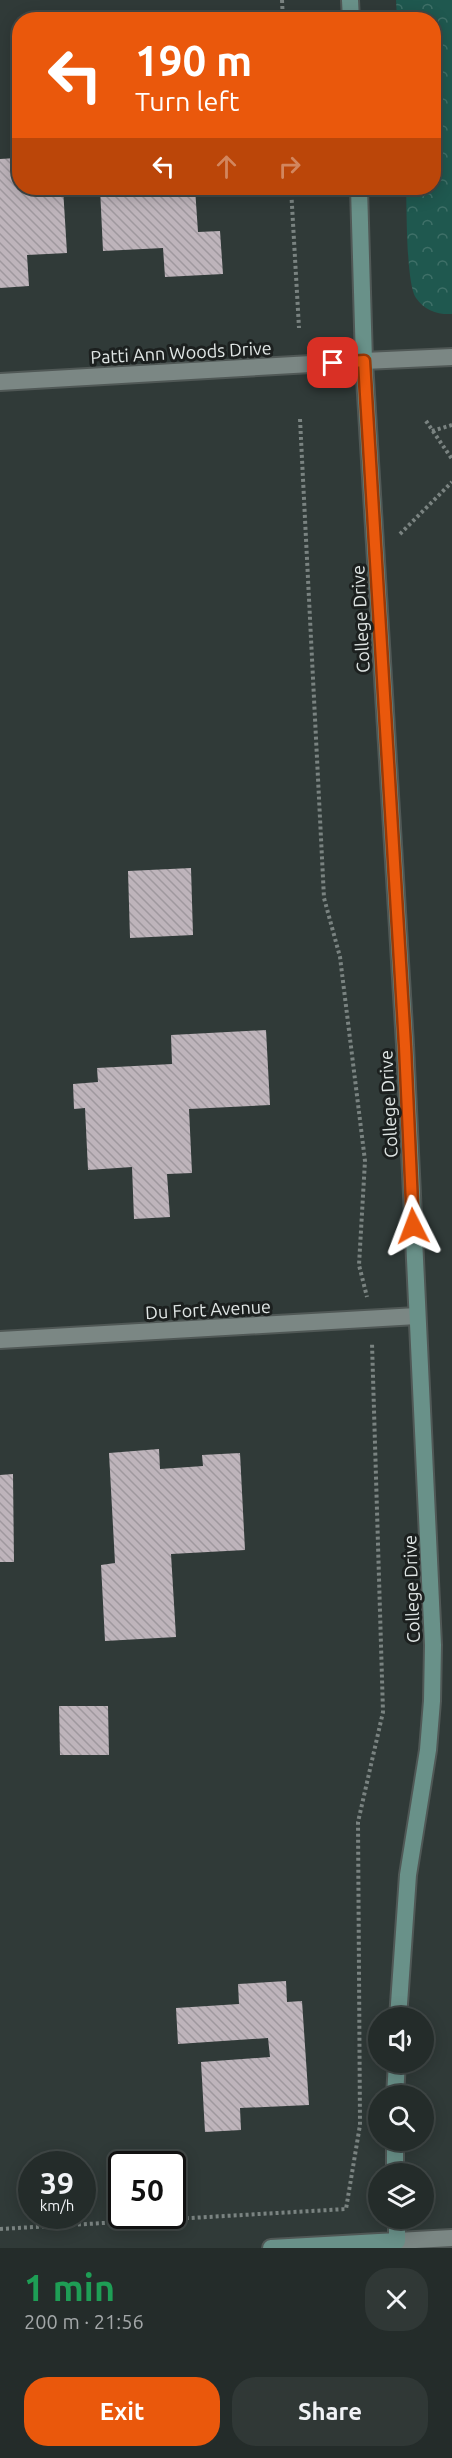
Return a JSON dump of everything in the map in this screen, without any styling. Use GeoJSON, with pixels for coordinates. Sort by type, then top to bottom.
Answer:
{"type":"FeatureCollection","features":[{"type":"Feature","properties":{"kind":"main road","name":"College Drive"},"geometry":{"type":"LineString","coordinates":[[359,195],[364,361],[405,1046],[432,1610],[432,1701],[428,1750],[408,1875],[399,2007]]}},
{"type":"Feature","properties":{"kind":"main road"},"geometry":{"type":"LineString","coordinates":[[271,2248],[397,2244]]}},
{"type":"Feature","properties":{"kind":"street","name":"Patti Ann Woods Drive"},"geometry":{"type":"LineString","coordinates":[[0,382],[452,357]]}},
{"type":"Feature","properties":{"kind":"street","name":"Du Fort Avenue"},"geometry":{"type":"LineString","coordinates":[[0,1340],[417,1316]]}},
{"type":"Feature","properties":{"kind":"street"},"geometry":{"type":"LineString","coordinates":[[397,2244],[452,2238]]}},
{"type":"Feature","properties":{"kind":"path"},"geometry":{"type":"LineString","coordinates":[[291,195],[299,328]]}},
{"type":"Feature","properties":{"kind":"path"},"geometry":{"type":"LineString","coordinates":[[426,421],[452,459]]}},
{"type":"Feature","properties":{"kind":"path"},"geometry":{"type":"LineString","coordinates":[[432,430],[452,425]]}},
{"type":"Feature","properties":{"kind":"path"},"geometry":{"type":"LineString","coordinates":[[376,558],[452,482]]}},
{"type":"Feature","properties":{"kind":"path"},"geometry":{"type":"LineString","coordinates":[[0,2229],[346,2209]]}},
{"type":"Feature","properties":{"kind":"green space"},"geometry":{"type":"Polygon","coordinates":[[[396,0],[452,0],[452,314],[437,313],[427,309],[416,298],[410,278],[408,246],[406,195],[441,195],[441,12],[397,12],[396,0]]]}},
{"type":"Feature","properties":{"kind":"building"},"geometry":{"type":"Polygon","coordinates":[[[12,158],[12,195],[63,195],[67,253],[27,255],[29,286],[0,288],[0,159],[12,158]]]}},
{"type":"Feature","properties":{"kind":"building"},"geometry":{"type":"Polygon","coordinates":[[[100,195],[195,195],[198,232],[220,231],[223,274],[165,277],[163,248],[103,251],[100,195]]]}},
{"type":"Feature","properties":{"kind":"building"},"geometry":{"type":"Polygon","coordinates":[[[191,868],[193,935],[130,938],[128,871],[191,868]]]}},
{"type":"Feature","properties":{"kind":"building"},"geometry":{"type":"Polygon","coordinates":[[[266,1030],[270,1105],[189,1109],[192,1173],[167,1174],[170,1217],[134,1219],[132,1167],[88,1170],[85,1108],[74,1109],[73,1084],[98,1082],[97,1068],[172,1064],[171,1035],[266,1030]]]}},
{"type":"Feature","properties":{"kind":"building"},"geometry":{"type":"Polygon","coordinates":[[[159,1449],[160,1469],[203,1466],[202,1455],[240,1453],[245,1550],[171,1554],[176,1637],[105,1641],[101,1565],[115,1563],[109,1453],[159,1449]]]}},
{"type":"Feature","properties":{"kind":"building"},"geometry":{"type":"Polygon","coordinates":[[[13,1474],[14,1562],[0,1562],[0,1475],[13,1474]]]}},
{"type":"Feature","properties":{"kind":"building"},"geometry":{"type":"Polygon","coordinates":[[[59,1706],[108,1706],[109,1755],[60,1755],[59,1706]]]}},
{"type":"Feature","properties":{"kind":"building"},"geometry":{"type":"Polygon","coordinates":[[[286,1981],[287,2002],[302,2001],[309,2105],[240,2108],[241,2130],[205,2132],[201,2062],[270,2057],[268,2038],[178,2044],[176,2008],[239,2004],[238,1984],[286,1981]]]}},
{"type":"Feature","properties":{"kind":"route"},"geometry":{"type":"LineString","coordinates":[[333,363],[364,361],[405,1046],[413,1226]]}}]}
